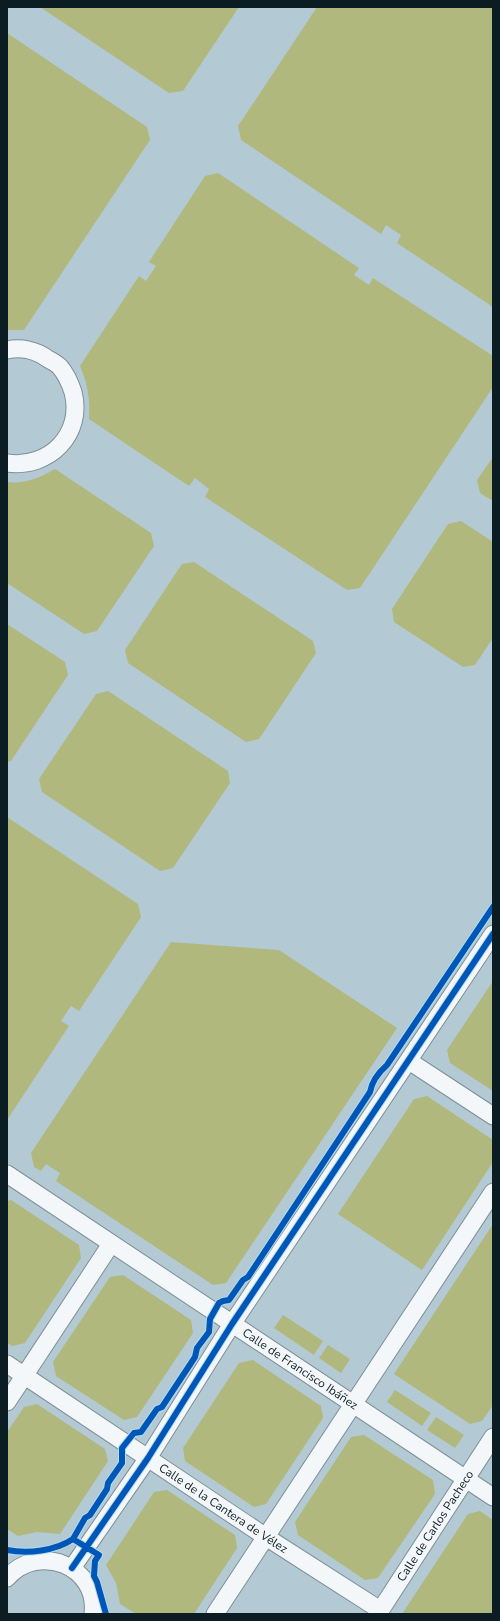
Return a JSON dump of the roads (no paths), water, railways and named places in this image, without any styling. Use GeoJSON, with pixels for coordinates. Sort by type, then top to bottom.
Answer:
{"type":"FeatureCollection","features":[{"type":"Feature","properties":{"kind":"street"},"geometry":{"type":"LineString","coordinates":[[7,350],[30,350],[44,356],[60,367],[70,383],[75,401],[74,420],[66,438],[54,452],[38,461],[19,465],[7,463]]}},
{"type":"Feature","properties":{"kind":"street"},"geometry":{"type":"LineString","coordinates":[[72,1568],[148,1458],[232,1324],[493,934]]}},
{"type":"Feature","properties":{"kind":"street"},"geometry":{"type":"LineString","coordinates":[[409,1061],[493,1116]]}},
{"type":"Feature","properties":{"kind":"street","name":"Calle de Francisco Ibáñez"},"geometry":{"type":"LineString","coordinates":[[7,1174],[110,1244],[493,1497]]}},
{"type":"Feature","properties":{"kind":"street"},"geometry":{"type":"LineString","coordinates":[[215,1614],[493,1192]]}},
{"type":"Feature","properties":{"kind":"street"},"geometry":{"type":"LineString","coordinates":[[7,1402],[110,1244]]}},
{"type":"Feature","properties":{"kind":"street","name":"Calle de la Cantera de Vélez"},"geometry":{"type":"LineString","coordinates":[[7,1364],[379,1612]]}},
{"type":"Feature","properties":{"kind":"street","name":"Calle de Carlos Pacheco"},"geometry":{"type":"LineString","coordinates":[[379,1612],[493,1437]]}},
{"type":"Feature","properties":{"kind":"street"},"geometry":{"type":"LineString","coordinates":[[9,1572],[26,1563],[42,1560],[58,1561],[72,1568],[84,1579],[91,1592],[94,1608],[93,1614]]}}]}
